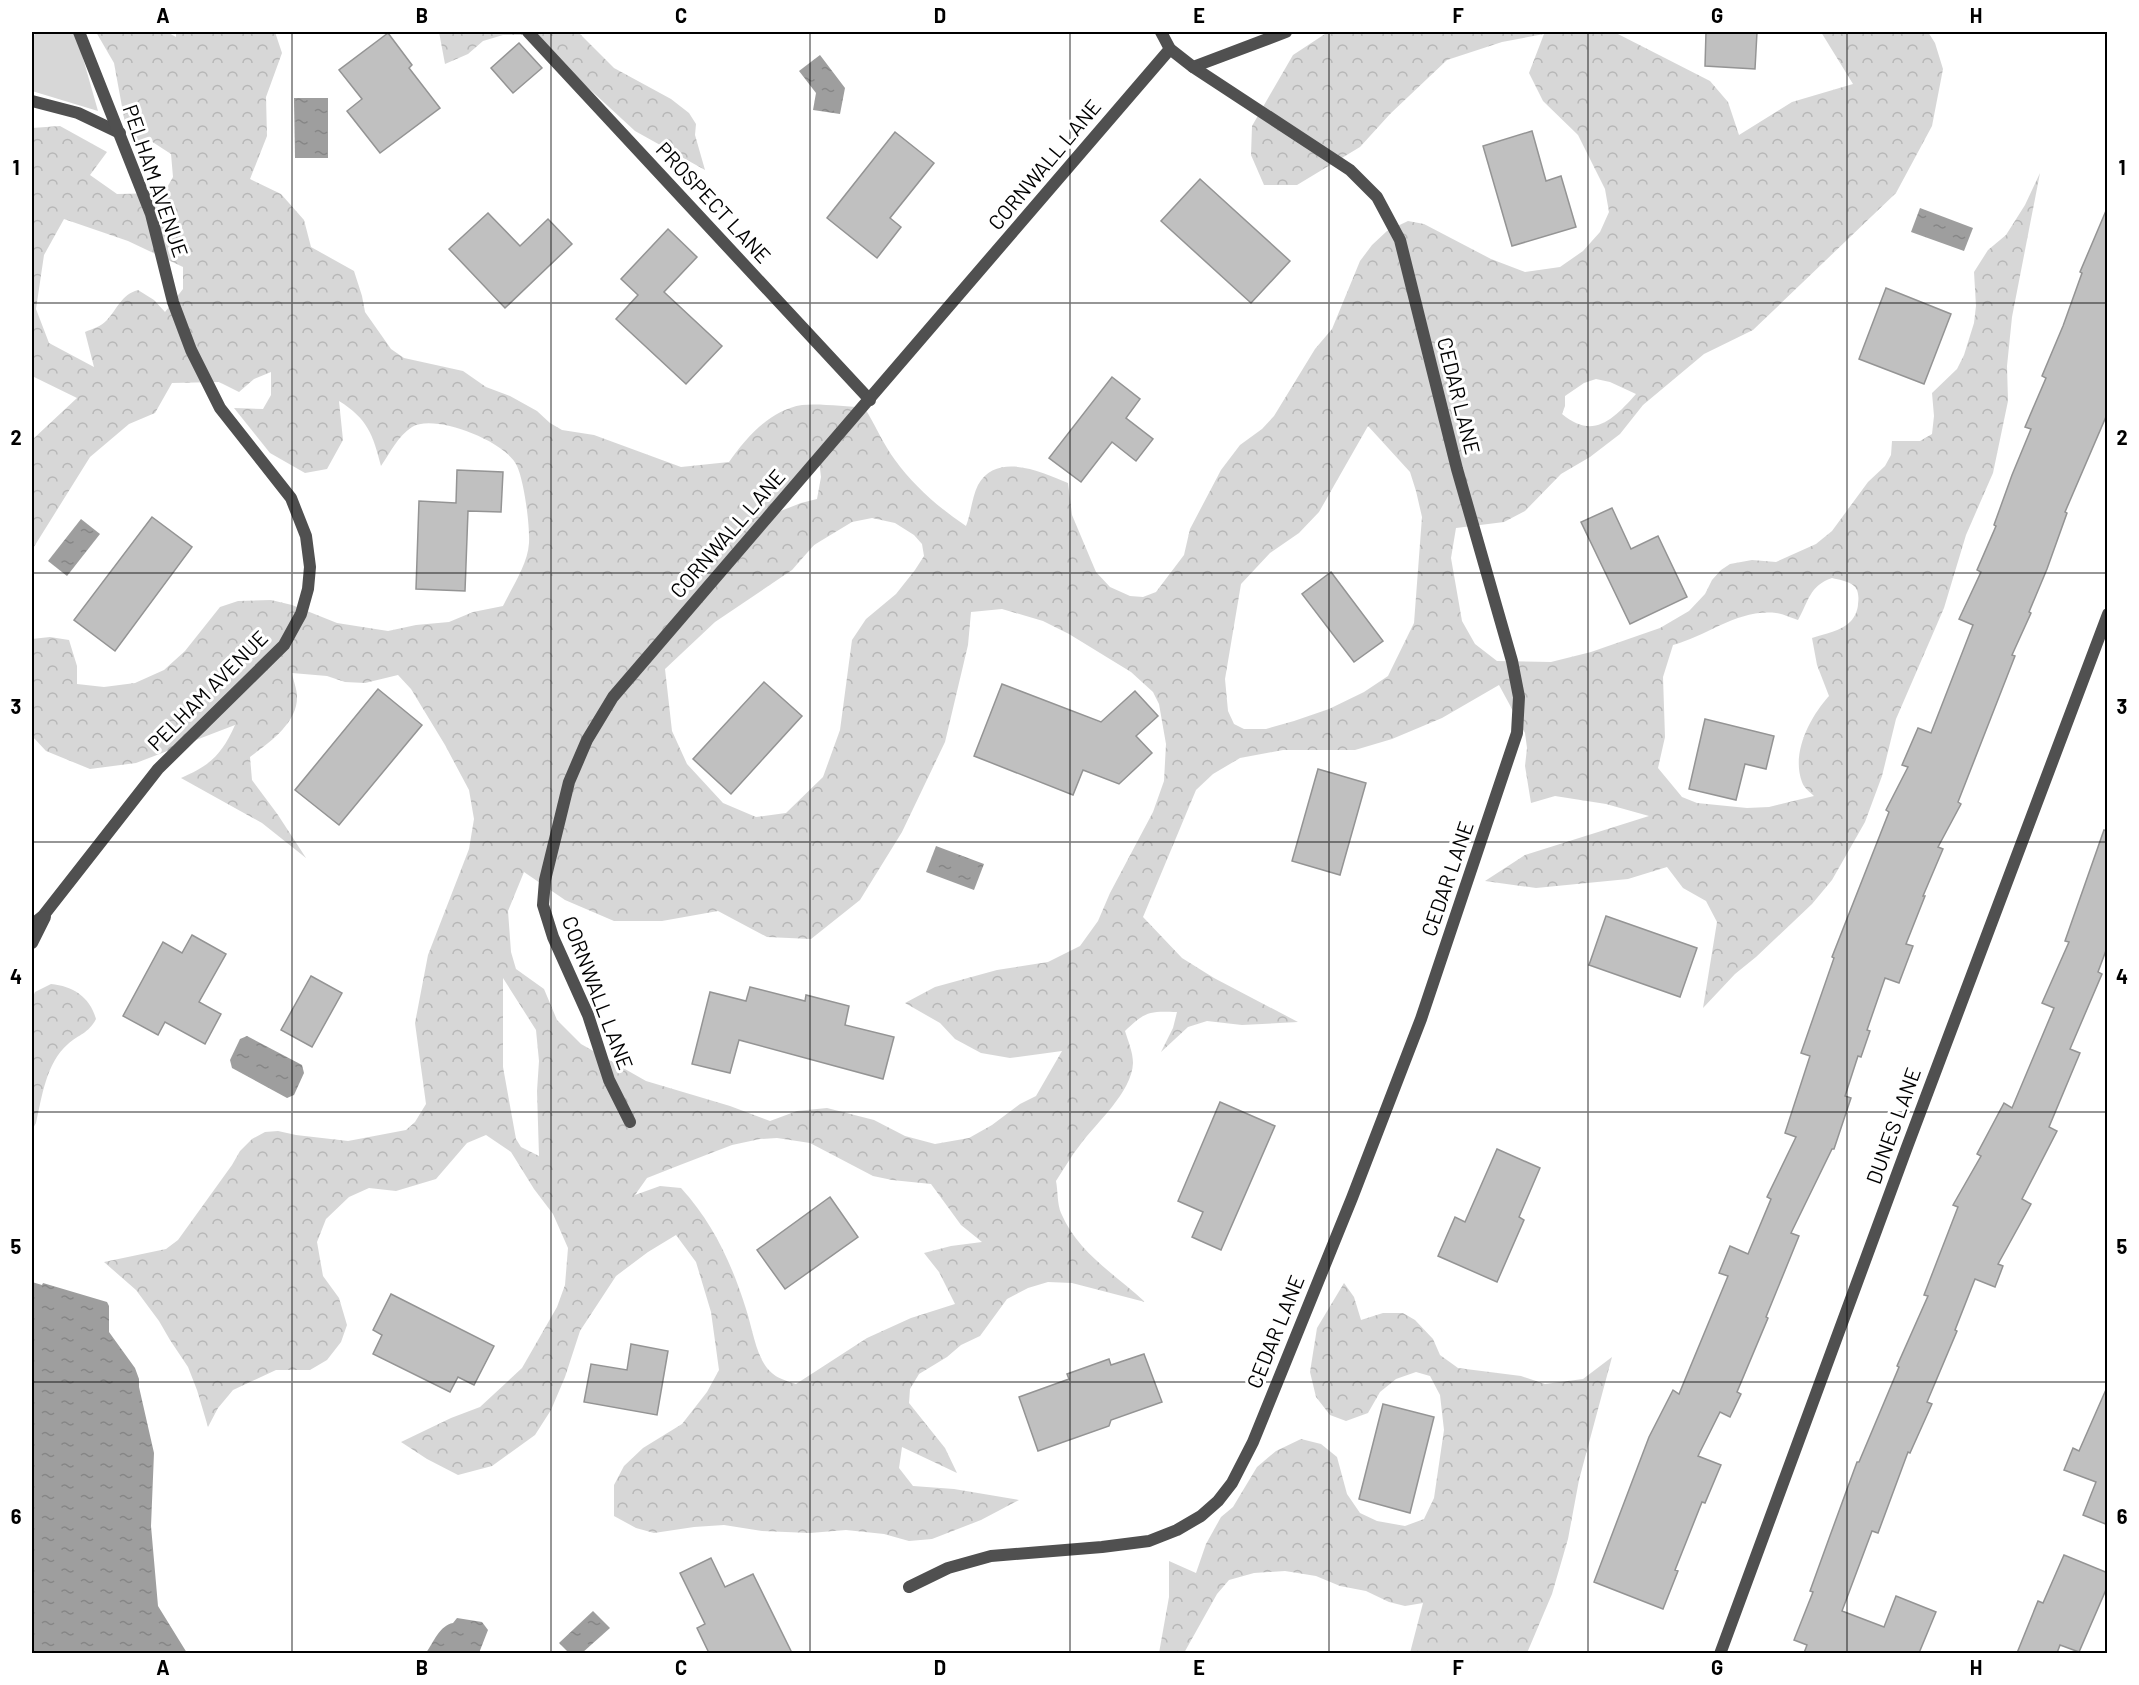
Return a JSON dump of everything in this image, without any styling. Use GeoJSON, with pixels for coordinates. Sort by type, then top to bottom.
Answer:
{"type":"FeatureCollection","features":[{"type":"Feature","properties":{"kind":"street","name":"PELHAM AVENUE"},"geometry":{"type":"LineString","coordinates":[[32,925],[49,908],[158,768],[284,645],[301,614],[308,589],[310,567],[306,536],[291,498],[220,408],[191,350],[173,302],[151,214],[79,32]]}},
{"type":"Feature","properties":{"kind":"street","name":"PROSPECT LANE"},"geometry":{"type":"LineString","coordinates":[[528,32],[870,400]]}},
{"type":"Feature","properties":{"kind":"street","name":"CEDAR LANE"},"geometry":{"type":"LineString","coordinates":[[909,1587],[948,1568],[991,1556],[1102,1548],[1149,1540],[1177,1530],[1201,1515],[1232,1483],[1253,1442],[1352,1198],[1421,1019],[1517,733],[1519,697],[1512,661],[1456,469],[1400,240],[1377,197],[1350,170],[1193,66],[1170,49],[1161,32]]}},
{"type":"Feature","properties":{"kind":"street"},"geometry":{"type":"LineString","coordinates":[[1193,66],[1286,32]]}},
{"type":"Feature","properties":{"kind":"street","name":"CORNWALL LANE"},"geometry":{"type":"LineString","coordinates":[[630,1122],[609,1080],[588,1015],[553,937],[543,905],[545,880],[569,782],[586,740],[613,698],[1170,49]]}},
{"type":"Feature","properties":{"kind":"street"},"geometry":{"type":"LineString","coordinates":[[32,101],[78,113],[120,133]]}},
{"type":"Feature","properties":{"kind":"street","name":"DUNES LANE"},"geometry":{"type":"LineString","coordinates":[[1720,1653],[1906,1147],[2108,614]]}},
{"type":"Feature","properties":{"kind":"street"},"geometry":{"type":"LineString","coordinates":[[32,943],[49,908]]}},
{"type":"Feature","properties":{"kind":"green space"},"geometry":{"type":"Polygon","coordinates":[[[35,32],[72,32],[77,37],[98,111],[32,91],[32,47],[35,32]]]}},
{"type":"Feature","properties":{"kind":"green space"},"geometry":{"type":"Polygon","coordinates":[[[96,32],[167,32],[176,37],[176,32],[275,32],[282,53],[266,97],[267,136],[250,179],[281,194],[304,220],[311,247],[354,271],[365,312],[391,349],[404,358],[463,371],[486,387],[510,396],[537,411],[562,430],[594,435],[681,467],[729,462],[760,426],[790,408],[802,405],[864,407],[902,470],[927,496],[966,526],[978,485],[986,475],[996,469],[1020,467],[1068,483],[1072,515],[1096,572],[1110,587],[1130,596],[1143,597],[1156,592],[1184,555],[1190,529],[1221,470],[1240,445],[1262,429],[1274,416],[1315,349],[1332,329],[1360,261],[1387,231],[1408,221],[1424,224],[1491,259],[1525,272],[1560,267],[1583,251],[1600,232],[1609,212],[1605,189],[1578,135],[1543,101],[1529,73],[1544,34],[1502,42],[1447,60],[1390,114],[1360,147],[1297,185],[1264,185],[1251,155],[1252,126],[1293,55],[1328,32],[1614,32],[1710,81],[1728,102],[1739,135],[1792,102],[1853,84],[1821,32],[1928,32],[1935,43],[1943,69],[1932,126],[1896,193],[1753,330],[1704,354],[1643,405],[1620,434],[1590,457],[1561,474],[1525,511],[1504,522],[1456,528],[1451,558],[1462,621],[1475,644],[1497,661],[1551,662],[1591,652],[1660,628],[1689,611],[1705,594],[1712,580],[1730,564],[1752,560],[1776,562],[1816,544],[1832,531],[1868,482],[1885,466],[1891,455],[1892,441],[1920,441],[1932,434],[1934,416],[1932,393],[1957,369],[1974,323],[1976,306],[1974,272],[1988,250],[2006,235],[2025,205],[2040,173],[2012,317],[2007,366],[2008,401],[1993,473],[1966,535],[1944,608],[1896,719],[1882,776],[1865,822],[1832,880],[1812,904],[1735,974],[1703,1008],[1717,922],[1706,901],[1683,888],[1667,867],[1628,879],[1536,888],[1485,881],[1525,855],[1649,816],[1606,804],[1555,796],[1531,803],[1525,766],[1527,748],[1525,733],[1499,685],[1442,718],[1392,739],[1355,750],[1283,750],[1240,758],[1213,774],[1196,790],[1143,917],[1182,958],[1214,978],[1298,1022],[1242,1025],[1207,1021],[1188,1027],[1161,1052],[1173,1028],[1177,1012],[1148,1014],[1138,1019],[1125,1031],[1133,1063],[1127,1085],[1077,1149],[1056,1181],[1060,1209],[1077,1240],[1098,1262],[1145,1302],[1072,1283],[1048,1282],[1028,1288],[1007,1299],[980,1336],[961,1345],[947,1357],[919,1374],[910,1389],[909,1403],[945,1448],[957,1473],[902,1447],[899,1468],[913,1486],[954,1489],[1019,1500],[981,1520],[932,1539],[909,1541],[884,1534],[846,1530],[810,1533],[762,1531],[724,1525],[654,1533],[636,1528],[614,1516],[614,1485],[624,1466],[643,1448],[682,1424],[707,1392],[719,1370],[711,1312],[696,1262],[676,1235],[616,1276],[580,1331],[551,1410],[535,1435],[492,1466],[458,1475],[401,1442],[480,1407],[522,1368],[557,1307],[565,1285],[568,1248],[553,1214],[511,1152],[486,1135],[467,1143],[436,1179],[396,1191],[369,1188],[349,1197],[326,1219],[317,1242],[323,1276],[339,1298],[347,1325],[341,1342],[327,1360],[310,1370],[276,1370],[233,1390],[218,1408],[208,1427],[188,1367],[136,1290],[104,1262],[166,1249],[178,1240],[240,1151],[252,1139],[265,1132],[278,1131],[348,1141],[406,1130],[415,1122],[426,1104],[415,1023],[428,955],[469,849],[474,819],[469,790],[411,689],[398,675],[365,683],[292,673],[297,696],[293,715],[281,731],[250,757],[252,780],[306,858],[262,823],[181,778],[214,758],[235,725],[136,763],[90,769],[46,751],[32,736],[32,639],[50,637],[69,640],[77,666],[77,684],[104,687],[135,683],[164,670],[185,651],[220,607],[238,601],[271,600],[292,605],[337,623],[388,631],[416,625],[449,622],[473,612],[503,606],[523,567],[529,543],[526,503],[517,466],[511,457],[500,448],[469,432],[437,424],[412,427],[398,440],[381,466],[372,437],[363,421],[339,401],[343,440],[327,469],[305,473],[270,453],[234,408],[263,409],[271,395],[271,372],[254,379],[239,392],[219,382],[172,383],[155,413],[129,424],[90,457],[32,550],[32,440],[77,398],[32,376],[32,128],[60,126],[107,152],[90,175],[117,194],[164,193],[173,177],[171,154],[151,141],[138,148],[125,123],[114,63],[96,32]],[[64,219],[44,255],[36,309],[49,343],[94,367],[85,332],[105,322],[128,295],[138,290],[154,300],[165,312],[183,289],[183,267],[128,241],[64,219]],[[1596,379],[1584,383],[1565,396],[1562,414],[1573,422],[1593,426],[1611,419],[1636,394],[1610,382],[1596,379]],[[1368,426],[1319,512],[1299,533],[1270,553],[1241,584],[1225,679],[1228,711],[1234,724],[1244,729],[1266,729],[1294,721],[1329,709],[1364,692],[1388,676],[1414,623],[1422,517],[1416,491],[1410,472],[1368,426]],[[819,460],[773,514],[817,499],[821,477],[819,460]],[[872,518],[852,522],[814,545],[792,570],[715,622],[665,669],[672,731],[687,764],[723,803],[756,817],[786,813],[823,777],[840,730],[852,640],[866,619],[896,594],[924,556],[922,544],[914,535],[895,523],[872,518]],[[1832,578],[1819,585],[1798,620],[1776,613],[1748,615],[1673,645],[1663,677],[1665,737],[1658,768],[1682,797],[1697,803],[1747,808],[1769,807],[1814,796],[1802,782],[1799,759],[1809,725],[1829,696],[1817,665],[1812,638],[1843,627],[1852,619],[1858,606],[1858,592],[1852,585],[1832,578]],[[1002,609],[971,612],[968,645],[945,742],[902,832],[860,900],[811,939],[767,937],[718,911],[662,921],[614,921],[565,900],[524,872],[508,911],[511,952],[516,969],[544,989],[557,1020],[581,1044],[646,1081],[730,1106],[770,1121],[797,1111],[827,1108],[874,1120],[905,1136],[935,1144],[969,1138],[1036,1096],[1062,1051],[1010,1058],[981,1053],[955,1039],[940,1023],[905,1003],[935,987],[997,970],[1048,962],[1080,946],[1098,921],[1110,893],[1153,812],[1164,781],[1166,744],[1159,704],[1153,692],[1131,672],[1043,621],[1002,609]],[[503,978],[503,1067],[516,1139],[521,1147],[539,1156],[537,1091],[539,1061],[536,1030],[503,978]],[[777,1138],[732,1145],[647,1178],[635,1195],[660,1186],[681,1188],[703,1215],[728,1260],[764,1364],[775,1375],[796,1384],[867,1338],[911,1318],[955,1304],[939,1272],[924,1253],[951,1246],[982,1242],[961,1225],[931,1184],[873,1176],[810,1143],[777,1138]]]}},
{"type":"Feature","properties":{"kind":"green space"},"geometry":{"type":"Polygon","coordinates":[[[439,32],[578,32],[614,68],[671,99],[689,113],[696,124],[695,135],[705,170],[635,131],[545,48],[524,35],[503,35],[483,41],[468,54],[445,64],[439,32]]]}},
{"type":"Feature","properties":{"kind":"green space"},"geometry":{"type":"Polygon","coordinates":[[[51,984],[66,987],[80,994],[90,1005],[96,1019],[87,1031],[68,1044],[55,1061],[46,1081],[36,1123],[32,1130],[32,999],[35,992],[51,984]]]}},
{"type":"Feature","properties":{"kind":"green space"},"geometry":{"type":"Polygon","coordinates":[[[1344,1283],[1354,1297],[1361,1320],[1383,1313],[1403,1313],[1415,1320],[1433,1339],[1440,1355],[1458,1368],[1521,1376],[1545,1384],[1583,1379],[1612,1357],[1579,1480],[1568,1539],[1552,1594],[1527,1653],[1410,1653],[1423,1603],[1405,1606],[1389,1602],[1366,1591],[1340,1586],[1316,1576],[1285,1571],[1254,1573],[1229,1580],[1217,1594],[1184,1653],[1159,1653],[1169,1597],[1169,1561],[1196,1573],[1206,1544],[1221,1517],[1233,1507],[1257,1467],[1276,1451],[1301,1439],[1321,1444],[1337,1457],[1347,1494],[1360,1513],[1377,1521],[1405,1526],[1424,1519],[1434,1498],[1444,1430],[1440,1395],[1430,1376],[1416,1372],[1396,1379],[1380,1392],[1368,1413],[1346,1421],[1330,1415],[1316,1397],[1310,1372],[1317,1328],[1344,1283]]]}},
{"type":"Feature","properties":{"kind":"water"},"geometry":{"type":"Polygon","coordinates":[[[820,55],[845,88],[840,114],[813,110],[816,93],[799,71],[820,55]]]}},
{"type":"Feature","properties":{"kind":"water"},"geometry":{"type":"Polygon","coordinates":[[[294,98],[328,98],[328,158],[295,158],[294,98]]]}},
{"type":"Feature","properties":{"kind":"water"},"geometry":{"type":"Polygon","coordinates":[[[1920,208],[1973,228],[1964,251],[1911,232],[1920,208]]]}},
{"type":"Feature","properties":{"kind":"water"},"geometry":{"type":"Polygon","coordinates":[[[81,519],[100,534],[67,576],[48,561],[81,519]]]}},
{"type":"Feature","properties":{"kind":"water"},"geometry":{"type":"Polygon","coordinates":[[[936,846],[984,864],[974,890],[926,872],[936,846]]]}},
{"type":"Feature","properties":{"kind":"water"},"geometry":{"type":"Polygon","coordinates":[[[247,1036],[302,1065],[304,1073],[294,1095],[287,1098],[232,1068],[230,1060],[240,1039],[247,1036]]]}},
{"type":"Feature","properties":{"kind":"water"},"geometry":{"type":"Polygon","coordinates":[[[32,1282],[42,1285],[43,1283],[107,1302],[109,1332],[135,1368],[154,1453],[151,1526],[158,1606],[187,1653],[32,1653],[32,1282]]]}},
{"type":"Feature","properties":{"kind":"water"},"geometry":{"type":"Polygon","coordinates":[[[593,1611],[610,1628],[582,1653],[569,1653],[559,1643],[593,1611]]]}},
{"type":"Feature","properties":{"kind":"water"},"geometry":{"type":"Polygon","coordinates":[[[457,1618],[482,1622],[488,1630],[479,1653],[426,1653],[444,1627],[453,1623],[457,1618]]]}},
{"type":"Feature","properties":{"kind":"building"},"geometry":{"type":"Polygon","coordinates":[[[1706,32],[1757,32],[1755,69],[1705,66],[1706,32]]]}},
{"type":"Feature","properties":{"kind":"building"},"geometry":{"type":"Polygon","coordinates":[[[388,33],[412,65],[409,68],[440,108],[380,153],[347,111],[362,99],[339,70],[388,33]]]}},
{"type":"Feature","properties":{"kind":"building"},"geometry":{"type":"Polygon","coordinates":[[[519,43],[542,68],[513,93],[491,68],[519,43]]]}},
{"type":"Feature","properties":{"kind":"building"},"geometry":{"type":"Polygon","coordinates":[[[1532,131],[1546,181],[1561,176],[1576,227],[1512,246],[1483,146],[1532,131]]]}},
{"type":"Feature","properties":{"kind":"building"},"geometry":{"type":"Polygon","coordinates":[[[895,132],[934,163],[890,218],[901,227],[877,258],[827,218],[895,132]]]}},
{"type":"Feature","properties":{"kind":"building"},"geometry":{"type":"Polygon","coordinates":[[[1200,179],[1290,261],[1251,303],[1161,221],[1200,179]]]}},
{"type":"Feature","properties":{"kind":"building"},"geometry":{"type":"Polygon","coordinates":[[[2108,206],[2108,412],[2065,512],[2067,513],[2047,569],[2029,612],[2031,613],[2012,655],[2015,656],[1958,802],[1961,804],[1938,847],[1943,849],[1906,944],[1913,946],[1899,983],[1885,978],[1867,1030],[1870,1031],[1861,1057],[1858,1056],[1845,1096],[1851,1098],[1834,1149],[1791,1233],[1799,1236],[1737,1392],[1741,1394],[1730,1417],[1720,1412],[1698,1456],[1721,1465],[1705,1503],[1702,1502],[1675,1570],[1678,1571],[1663,1609],[1594,1582],[1649,1437],[1673,1390],[1679,1394],[1728,1276],[1719,1273],[1730,1246],[1748,1254],[1771,1199],[1767,1197],[1796,1137],[1785,1133],[1810,1056],[1801,1053],[1834,958],[1832,957],[1889,812],[1886,810],[1908,767],[1902,765],[1918,728],[1931,733],[1973,625],[1959,619],[1981,572],[1977,570],[1996,526],[1994,525],[2012,475],[2031,429],[2025,427],[2046,378],[2042,376],[2063,326],[2082,273],[2080,272],[2108,206]]]}},
{"type":"Feature","properties":{"kind":"building"},"geometry":{"type":"Polygon","coordinates":[[[488,213],[520,246],[548,219],[572,244],[505,308],[449,249],[488,213]]]}},
{"type":"Feature","properties":{"kind":"building"},"geometry":{"type":"Polygon","coordinates":[[[668,229],[697,257],[664,292],[722,346],[686,384],[616,319],[638,295],[621,279],[668,229]]]}},
{"type":"Feature","properties":{"kind":"building"},"geometry":{"type":"Polygon","coordinates":[[[1886,288],[1951,314],[1924,384],[1859,359],[1886,288]]]}},
{"type":"Feature","properties":{"kind":"building"},"geometry":{"type":"Polygon","coordinates":[[[1112,377],[1140,399],[1126,418],[1153,439],[1136,461],[1112,442],[1081,482],[1049,458],[1112,377]]]}},
{"type":"Feature","properties":{"kind":"building"},"geometry":{"type":"Polygon","coordinates":[[[457,470],[503,472],[501,512],[468,511],[465,591],[416,589],[419,501],[456,503],[457,470]]]}},
{"type":"Feature","properties":{"kind":"building"},"geometry":{"type":"Polygon","coordinates":[[[1612,508],[1631,549],[1658,536],[1687,597],[1630,624],[1581,522],[1612,508]]]}},
{"type":"Feature","properties":{"kind":"building"},"geometry":{"type":"Polygon","coordinates":[[[152,517],[192,547],[115,651],[74,620],[152,517]]]}},
{"type":"Feature","properties":{"kind":"building"},"geometry":{"type":"Polygon","coordinates":[[[1331,572],[1383,641],[1354,662],[1302,594],[1331,572]]]}},
{"type":"Feature","properties":{"kind":"building"},"geometry":{"type":"Polygon","coordinates":[[[764,682],[802,716],[731,794],[693,759],[764,682]]]}},
{"type":"Feature","properties":{"kind":"building"},"geometry":{"type":"Polygon","coordinates":[[[1002,684],[1101,722],[1135,691],[1158,716],[1136,736],[1152,753],[1119,784],[1083,770],[1073,795],[974,756],[1002,684]]]}},
{"type":"Feature","properties":{"kind":"building"},"geometry":{"type":"Polygon","coordinates":[[[378,689],[422,725],[339,825],[295,790],[378,689]]]}},
{"type":"Feature","properties":{"kind":"building"},"geometry":{"type":"Polygon","coordinates":[[[1705,719],[1774,736],[1766,769],[1745,764],[1736,800],[1689,789],[1705,719]]]}},
{"type":"Feature","properties":{"kind":"building"},"geometry":{"type":"Polygon","coordinates":[[[1318,769],[1366,783],[1340,875],[1292,861],[1318,769]]]}},
{"type":"Feature","properties":{"kind":"building"},"geometry":{"type":"Polygon","coordinates":[[[2104,830],[2108,831],[2108,945],[2098,972],[2102,974],[2070,1049],[2080,1053],[2049,1127],[2057,1131],[2022,1199],[2031,1204],[1998,1264],[2003,1266],[1995,1287],[1975,1279],[1955,1330],[1957,1331],[1927,1402],[1932,1404],[1910,1453],[1908,1452],[1878,1533],[1872,1531],[1842,1611],[1884,1627],[1896,1596],[1936,1612],[1919,1653],[1804,1653],[1807,1645],[1794,1640],[1813,1592],[1810,1591],[1831,1533],[1857,1462],[1859,1462],[1928,1296],[1924,1295],[1958,1207],[1953,1205],[1981,1156],[1977,1154],[2004,1103],[2012,1108],[2054,1008],[2042,1003],[2069,942],[2065,941],[2104,830]]]}},
{"type":"Feature","properties":{"kind":"building"},"geometry":{"type":"Polygon","coordinates":[[[1606,916],[1697,948],[1680,997],[1589,965],[1606,916]]]}},
{"type":"Feature","properties":{"kind":"building"},"geometry":{"type":"Polygon","coordinates":[[[192,935],[226,954],[199,1002],[221,1014],[205,1044],[165,1022],[158,1035],[123,1016],[163,942],[182,953],[192,935]]]}},
{"type":"Feature","properties":{"kind":"building"},"geometry":{"type":"Polygon","coordinates":[[[311,976],[342,993],[312,1047],[281,1030],[311,976]]]}},
{"type":"Feature","properties":{"kind":"building"},"geometry":{"type":"Polygon","coordinates":[[[750,987],[805,1001],[806,995],[849,1006],[845,1025],[894,1037],[883,1079],[739,1040],[730,1073],[692,1064],[710,992],[746,1001],[750,987]]]}},
{"type":"Feature","properties":{"kind":"building"},"geometry":{"type":"Polygon","coordinates":[[[1220,1102],[1275,1126],[1221,1250],[1192,1237],[1203,1212],[1178,1201],[1220,1102]]]}},
{"type":"Feature","properties":{"kind":"building"},"geometry":{"type":"Polygon","coordinates":[[[1497,1149],[1540,1168],[1519,1217],[1524,1220],[1497,1282],[1438,1256],[1455,1217],[1465,1222],[1497,1149]]]}},
{"type":"Feature","properties":{"kind":"building"},"geometry":{"type":"Polygon","coordinates":[[[830,1197],[858,1237],[785,1289],[757,1250],[830,1197]]]}},
{"type":"Feature","properties":{"kind":"building"},"geometry":{"type":"Polygon","coordinates":[[[391,1294],[494,1346],[474,1385],[458,1377],[450,1392],[373,1354],[382,1335],[373,1330],[391,1294]]]}},
{"type":"Feature","properties":{"kind":"building"},"geometry":{"type":"Polygon","coordinates":[[[631,1344],[668,1351],[657,1415],[584,1402],[591,1364],[627,1370],[631,1344]]]}},
{"type":"Feature","properties":{"kind":"building"},"geometry":{"type":"Polygon","coordinates":[[[1144,1354],[1162,1402],[1111,1420],[1109,1426],[1038,1451],[1019,1397],[1069,1379],[1067,1374],[1109,1359],[1111,1365],[1144,1354]]]}},
{"type":"Feature","properties":{"kind":"building"},"geometry":{"type":"Polygon","coordinates":[[[2108,1385],[2108,1525],[2083,1515],[2096,1482],[2064,1470],[2073,1448],[2079,1451],[2108,1385]]]}},
{"type":"Feature","properties":{"kind":"building"},"geometry":{"type":"Polygon","coordinates":[[[1383,1404],[1434,1417],[1410,1513],[1359,1499],[1383,1404]]]}},
{"type":"Feature","properties":{"kind":"building"},"geometry":{"type":"Polygon","coordinates":[[[2064,1555],[2108,1573],[2108,1585],[2079,1652],[2060,1645],[2057,1653],[2017,1653],[2038,1601],[2043,1603],[2064,1555]]]}},
{"type":"Feature","properties":{"kind":"building"},"geometry":{"type":"Polygon","coordinates":[[[711,1558],[725,1587],[753,1574],[792,1653],[709,1653],[697,1628],[705,1624],[680,1573],[711,1558]]]}}]}
